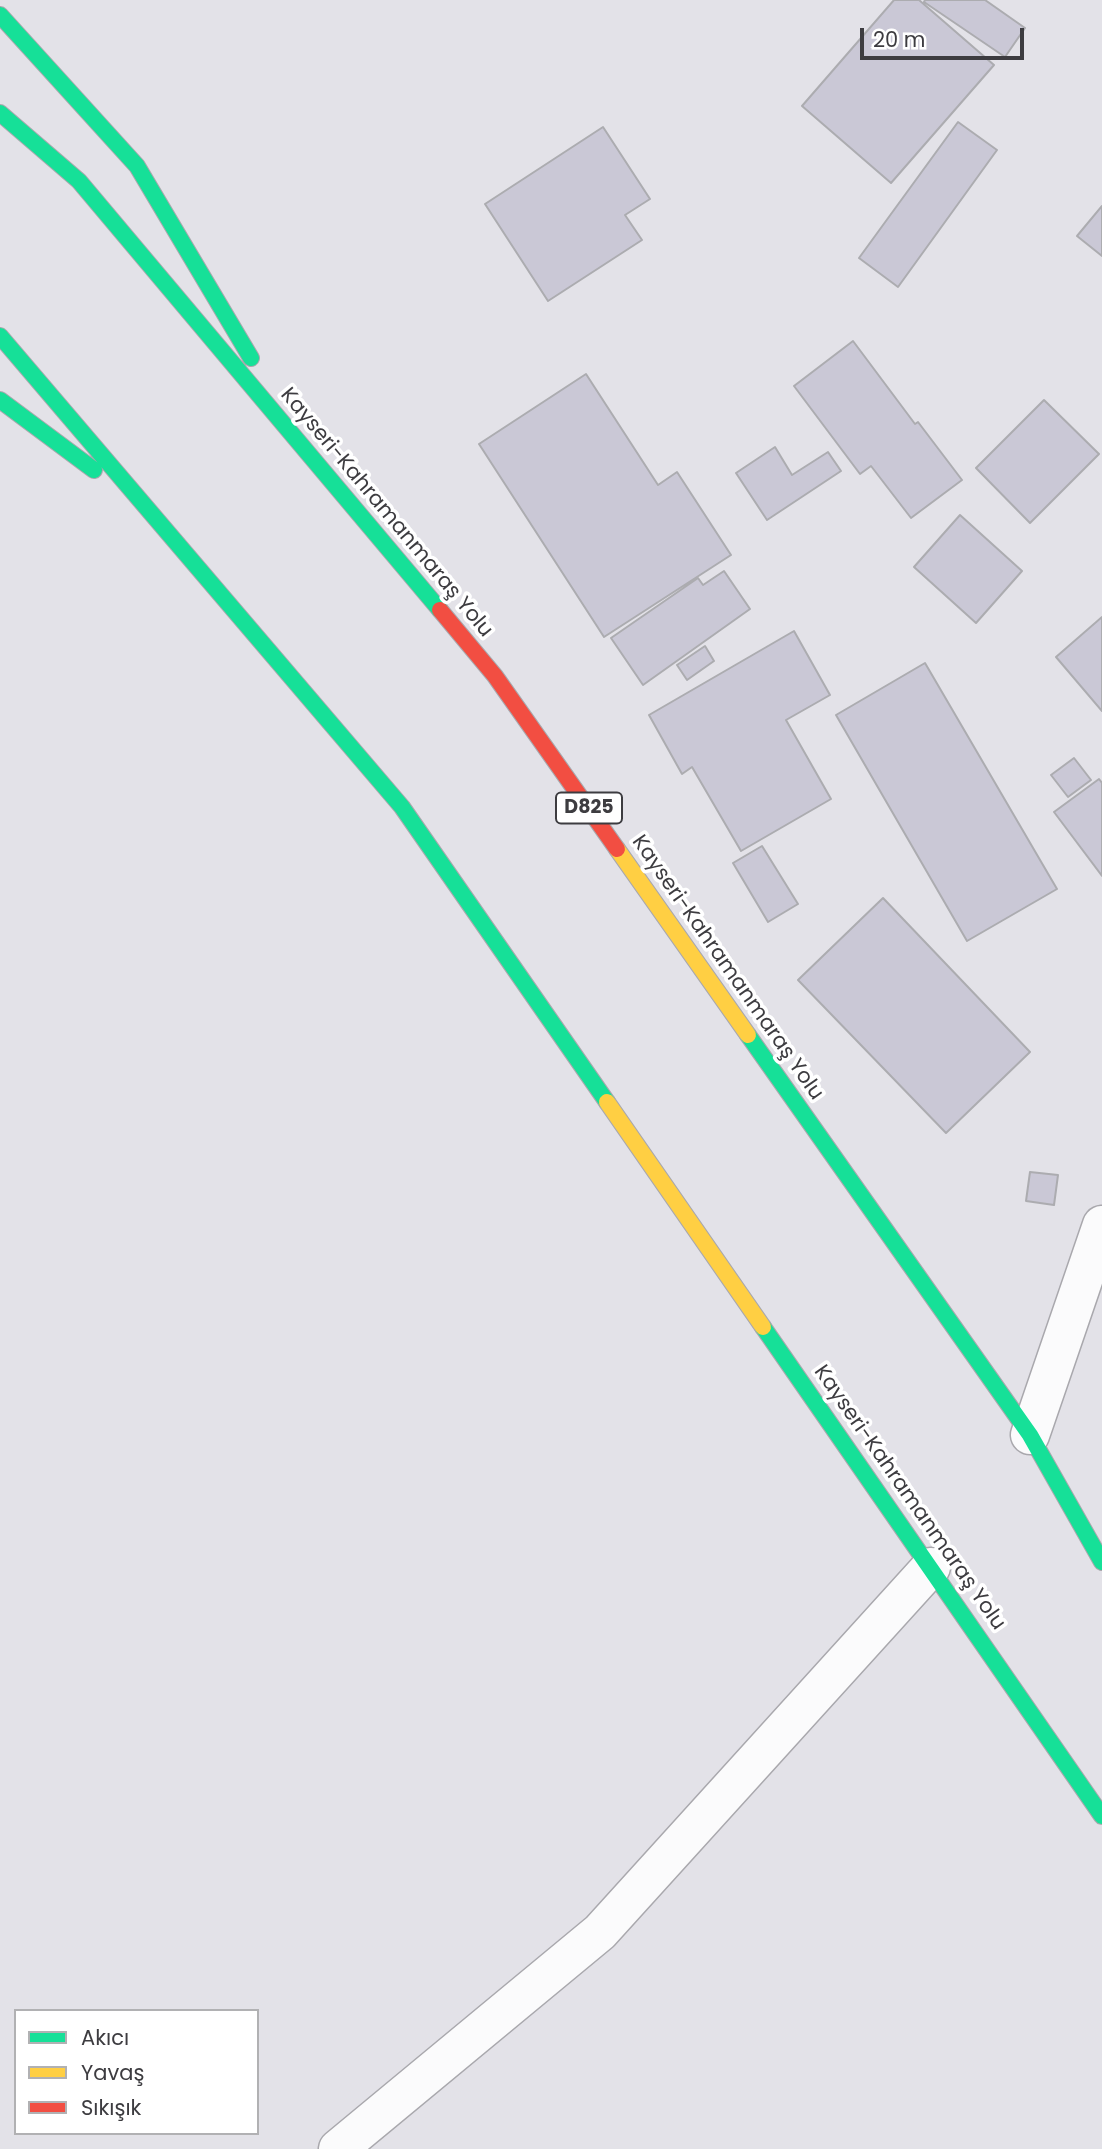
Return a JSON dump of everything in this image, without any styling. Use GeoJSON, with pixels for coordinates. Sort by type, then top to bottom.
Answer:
{"type":"FeatureCollection","features":[{"type":"Feature","properties":{"kind":"highway"},"geometry":{"type":"LineString","coordinates":[[0,15],[138,166],[308,453]]}},
{"type":"Feature","properties":{"kind":"highway","name":"Kayseri-Kahramanmaraş Yolu"},"geometry":{"type":"LineString","coordinates":[[0,113],[79,181],[495,676],[1030,1435],[1102,1562]]}},
{"type":"Feature","properties":{"kind":"highway","name":"Kayseri-Kahramanmaraş Yolu"},"geometry":{"type":"LineString","coordinates":[[0,336],[402,807],[1063,1756],[1102,1816]]}},
{"type":"Feature","properties":{"kind":"highway"},"geometry":{"type":"LineString","coordinates":[[0,400],[149,511]]}},
{"type":"Feature","properties":{"kind":"street"},"geometry":{"type":"LineString","coordinates":[[1030,1435],[1102,1225]]}},
{"type":"Feature","properties":{"kind":"street"},"geometry":{"type":"LineString","coordinates":[[338,2149],[600,1932],[931,1567]]}},
{"type":"Feature","properties":{"kind":"building"},"geometry":{"type":"Polygon","coordinates":[[[894,0],[919,0],[994,65],[891,183],[802,106],[894,0]]]}},
{"type":"Feature","properties":{"kind":"building"},"geometry":{"type":"Polygon","coordinates":[[[985,0],[1025,28],[1005,57],[924,2],[985,0]]]}},
{"type":"Feature","properties":{"kind":"building"},"geometry":{"type":"Polygon","coordinates":[[[958,122],[997,150],[898,287],[859,258],[958,122]]]}},
{"type":"Feature","properties":{"kind":"building"},"geometry":{"type":"Polygon","coordinates":[[[603,127],[650,199],[625,215],[642,240],[548,301],[485,204],[603,127]]]}},
{"type":"Feature","properties":{"kind":"building"},"geometry":{"type":"Polygon","coordinates":[[[1102,206],[1102,256],[1077,236],[1102,206]]]}},
{"type":"Feature","properties":{"kind":"building"},"geometry":{"type":"Polygon","coordinates":[[[853,341],[915,424],[918,422],[962,480],[911,518],[871,466],[860,474],[794,386],[853,341]]]}},
{"type":"Feature","properties":{"kind":"building"},"geometry":{"type":"Polygon","coordinates":[[[586,374],[658,485],[677,472],[731,555],[604,637],[479,444],[586,374]]]}},
{"type":"Feature","properties":{"kind":"building"},"geometry":{"type":"Polygon","coordinates":[[[1044,400],[1099,454],[1030,523],[976,468],[1044,400]]]}},
{"type":"Feature","properties":{"kind":"building"},"geometry":{"type":"Polygon","coordinates":[[[775,447],[792,475],[828,452],[841,471],[767,520],[736,473],[775,447]]]}},
{"type":"Feature","properties":{"kind":"building"},"geometry":{"type":"Polygon","coordinates":[[[960,515],[1022,571],[976,623],[914,567],[960,515]]]}},
{"type":"Feature","properties":{"kind":"building"},"geometry":{"type":"Polygon","coordinates":[[[724,571],[750,609],[643,685],[611,638],[698,578],[703,585],[724,571]]]}},
{"type":"Feature","properties":{"kind":"building"},"geometry":{"type":"Polygon","coordinates":[[[1102,617],[1102,711],[1056,657],[1102,617]]]}},
{"type":"Feature","properties":{"kind":"building"},"geometry":{"type":"Polygon","coordinates":[[[794,631],[830,695],[786,720],[831,799],[741,851],[692,767],[682,774],[649,715],[794,631]]]}},
{"type":"Feature","properties":{"kind":"building"},"geometry":{"type":"Polygon","coordinates":[[[705,646],[714,661],[687,680],[677,665],[705,646]]]}},
{"type":"Feature","properties":{"kind":"building"},"geometry":{"type":"Polygon","coordinates":[[[925,663],[1057,889],[967,941],[836,715],[925,663]]]}},
{"type":"Feature","properties":{"kind":"building"},"geometry":{"type":"Polygon","coordinates":[[[1074,758],[1091,780],[1068,797],[1051,775],[1074,758]]]}},
{"type":"Feature","properties":{"kind":"building"},"geometry":{"type":"Polygon","coordinates":[[[1099,779],[1102,783],[1102,876],[1054,812],[1099,779]]]}},
{"type":"Feature","properties":{"kind":"building"},"geometry":{"type":"Polygon","coordinates":[[[762,846],[798,904],[768,922],[733,863],[762,846]]]}},
{"type":"Feature","properties":{"kind":"building"},"geometry":{"type":"Polygon","coordinates":[[[883,898],[1030,1052],[946,1133],[798,980],[883,898]]]}},
{"type":"Feature","properties":{"kind":"building"},"geometry":{"type":"Polygon","coordinates":[[[1030,1172],[1058,1175],[1054,1205],[1026,1201],[1030,1172]]]}},
{"type":"Feature","properties":{"kind":"traffic: fast"},"geometry":{"type":"LineString","coordinates":[[0,15],[137,166],[251,358]]}},
{"type":"Feature","properties":{"kind":"traffic: fast"},"geometry":{"type":"LineString","coordinates":[[0,113],[79,181],[440,610]]}},
{"type":"Feature","properties":{"kind":"traffic: fast"},"geometry":{"type":"LineString","coordinates":[[0,336],[402,807],[607,1102]]}},
{"type":"Feature","properties":{"kind":"traffic: fast"},"geometry":{"type":"LineString","coordinates":[[0,400],[94,470]]}},
{"type":"Feature","properties":{"kind":"traffic: fast"},"geometry":{"type":"LineString","coordinates":[[748,1035],[1030,1435],[1102,1562]]}},
{"type":"Feature","properties":{"kind":"traffic: fast"},"geometry":{"type":"LineString","coordinates":[[763,1327],[1102,1816]]}},
{"type":"Feature","properties":{"kind":"traffic: slow"},"geometry":{"type":"LineString","coordinates":[[617,849],[748,1035]]}},
{"type":"Feature","properties":{"kind":"traffic: slow"},"geometry":{"type":"LineString","coordinates":[[607,1102],[763,1327]]}},
{"type":"Feature","properties":{"kind":"traffic: jam"},"geometry":{"type":"LineString","coordinates":[[440,610],[495,676],[617,849]]}}]}
